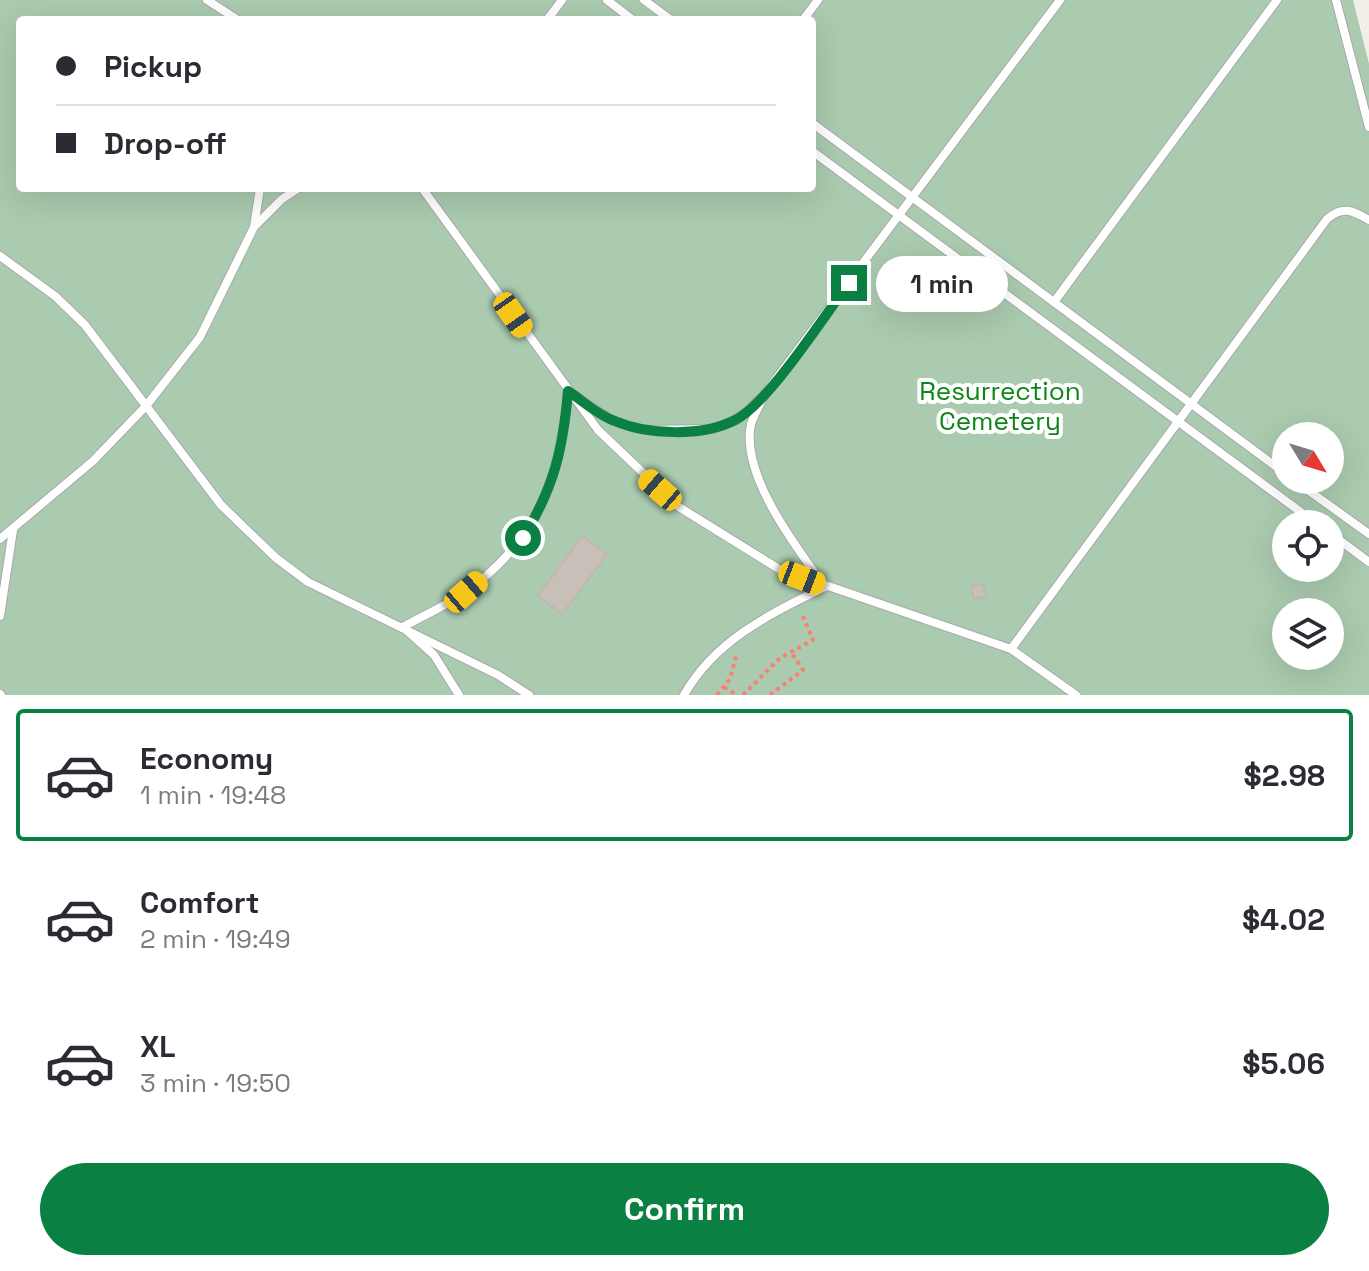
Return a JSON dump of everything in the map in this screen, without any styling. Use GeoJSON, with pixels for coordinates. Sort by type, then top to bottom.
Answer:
{"type":"FeatureCollection","features":[{"type":"Feature","properties":{"kind":"lane"},"geometry":{"type":"LineString","coordinates":[[207,0],[230,16]]}},
{"type":"Feature","properties":{"kind":"lane"},"geometry":{"type":"LineString","coordinates":[[607,0],[628,16]]}},
{"type":"Feature","properties":{"kind":"lane"},"geometry":{"type":"LineString","coordinates":[[644,0],[666,16]]}},
{"type":"Feature","properties":{"kind":"lane"},"geometry":{"type":"LineString","coordinates":[[568,391],[613,421],[644,430],[712,429],[737,420],[764,395],[1060,0]]}},
{"type":"Feature","properties":{"kind":"lane"},"geometry":{"type":"LineString","coordinates":[[1054,302],[1277,0]]}},
{"type":"Feature","properties":{"kind":"lane"},"geometry":{"type":"LineString","coordinates":[[1336,0],[1369,127]]}},
{"type":"Feature","properties":{"kind":"lane"},"geometry":{"type":"LineString","coordinates":[[816,126],[1272,464]]}},
{"type":"Feature","properties":{"kind":"lane"},"geometry":{"type":"LineString","coordinates":[[816,154],[1298,510]]}},
{"type":"Feature","properties":{"kind":"lane"},"geometry":{"type":"LineString","coordinates":[[0,539],[93,461],[146,406],[200,337],[254,227],[259,192]]}},
{"type":"Feature","properties":{"kind":"lane"},"geometry":{"type":"LineString","coordinates":[[254,227],[293,192]]}},
{"type":"Feature","properties":{"kind":"lane"},"geometry":{"type":"LineString","coordinates":[[425,192],[598,430],[679,507],[779,569],[825,587],[906,610],[1011,649],[1076,695]]}},
{"type":"Feature","properties":{"kind":"lane"},"geometry":{"type":"LineString","coordinates":[[1011,649],[1327,219],[1342,210],[1351,209],[1369,220]]}},
{"type":"Feature","properties":{"kind":"lane"},"geometry":{"type":"LineString","coordinates":[[0,256],[55,296],[85,325],[221,505],[276,558],[308,582],[498,675],[529,695]]}},
{"type":"Feature","properties":{"kind":"lane"},"geometry":{"type":"LineString","coordinates":[[403,627],[466,592],[523,538],[555,476],[564,440],[568,391]]}},
{"type":"Feature","properties":{"kind":"lane"},"geometry":{"type":"LineString","coordinates":[[764,395],[751,425],[751,446],[757,470],[780,522],[825,587]]}},
{"type":"Feature","properties":{"kind":"lane"},"geometry":{"type":"LineString","coordinates":[[1313,494],[1369,534]]}},
{"type":"Feature","properties":{"kind":"lane"},"geometry":{"type":"LineString","coordinates":[[0,616],[13,530]]}},
{"type":"Feature","properties":{"kind":"lane"},"geometry":{"type":"LineString","coordinates":[[1344,543],[1369,562]]}},
{"type":"Feature","properties":{"kind":"lane"},"geometry":{"type":"LineString","coordinates":[[684,695],[699,669],[738,635],[825,587]]}},
{"type":"Feature","properties":{"kind":"lane"},"geometry":{"type":"LineString","coordinates":[[403,627],[434,655],[459,695]]}},
{"type":"Feature","properties":{"kind":"path"},"geometry":{"type":"LineString","coordinates":[[724,687],[740,695],[766,670],[813,640],[796,601]]}},
{"type":"Feature","properties":{"kind":"path"},"geometry":{"type":"LineString","coordinates":[[717,695],[736,662],[738,635]]}},
{"type":"Feature","properties":{"kind":"path"},"geometry":{"type":"LineString","coordinates":[[770,695],[803,670],[791,652]]}},
{"type":"Feature","properties":{"kind":"green space","name":"Resurrection Cemetery"},"geometry":{"type":"Polygon","coordinates":[[[0,0],[1353,0],[1369,64],[1369,695],[0,695],[0,0]]]}},
{"type":"Feature","properties":{"kind":"building"},"geometry":{"type":"Polygon","coordinates":[[[582,536],[607,554],[562,614],[538,596],[582,536]]]}},
{"type":"Feature","properties":{"kind":"building"},"geometry":{"type":"Polygon","coordinates":[[[983,584],[986,597],[974,599],[971,586],[983,584]]]}},
{"type":"Feature","properties":{"kind":"route"},"geometry":{"type":"LineString","coordinates":[[523,538],[542,507],[555,476],[564,440],[568,391],[613,421],[644,430],[712,429],[737,420],[764,395],[849,283]]}}]}
